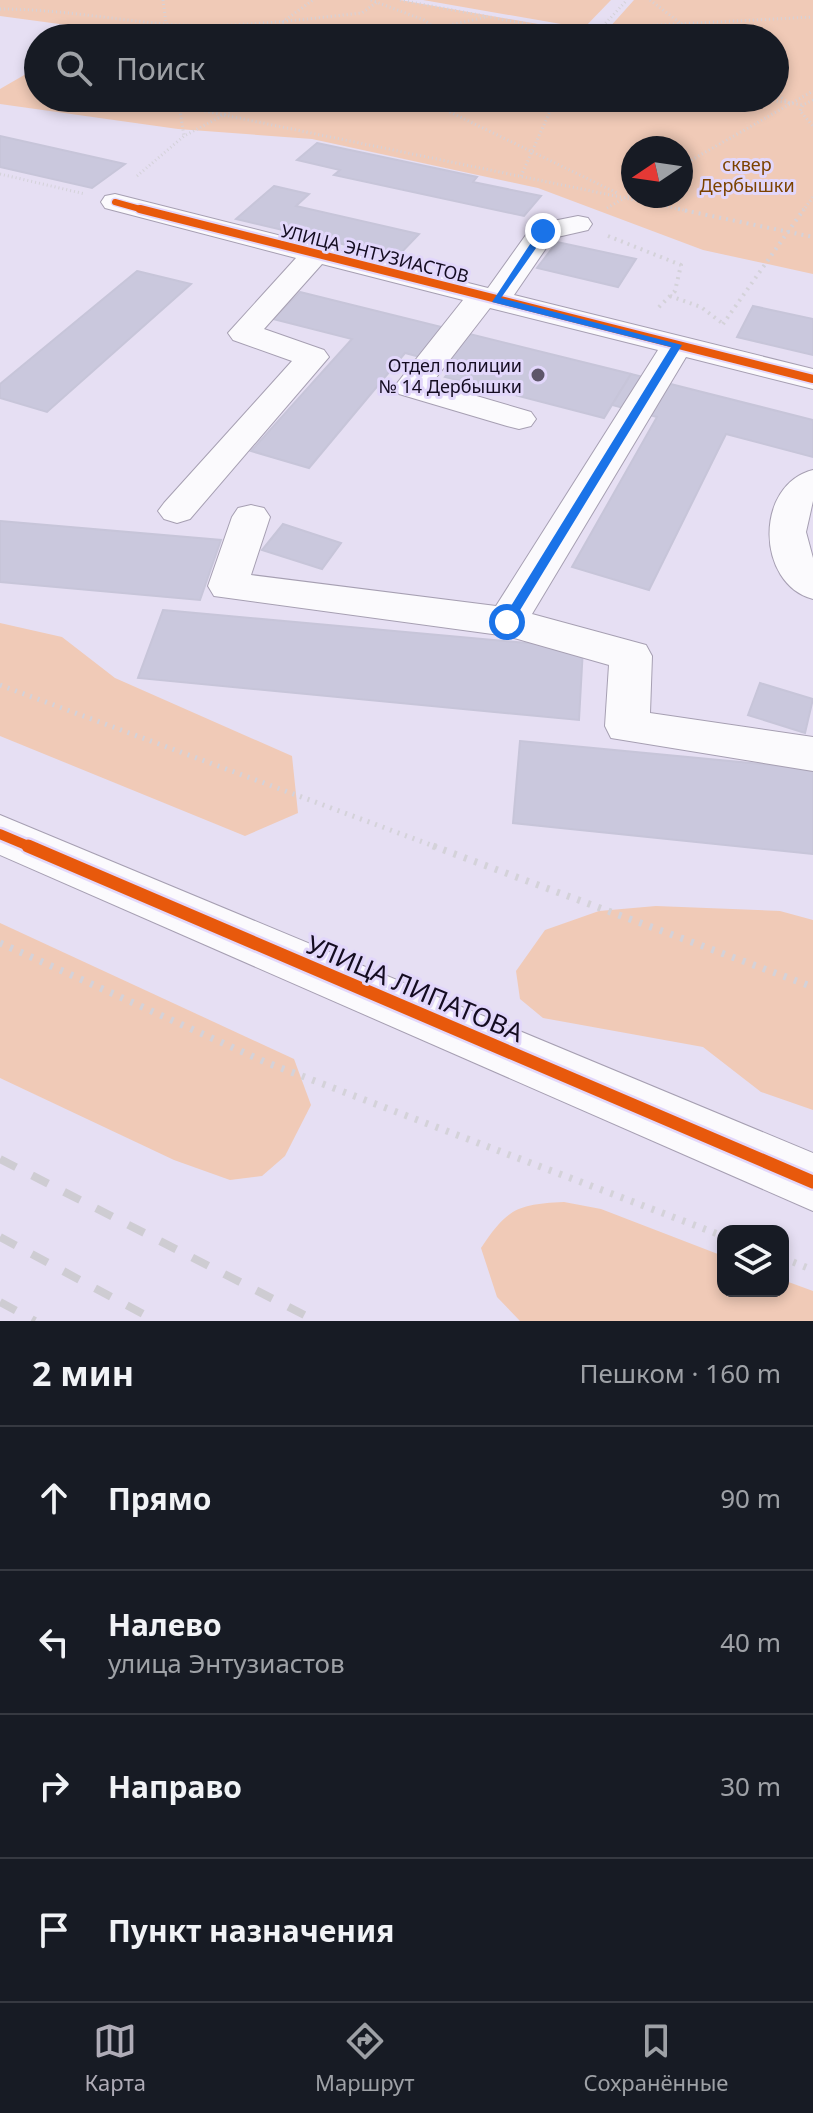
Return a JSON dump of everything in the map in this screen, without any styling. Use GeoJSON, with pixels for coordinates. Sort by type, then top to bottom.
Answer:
{"type":"FeatureCollection","features":[{"type":"Feature","properties":{"kind":"street","name":"УЛИЦА ЭНТУЗИАСТОВ"},"geometry":{"type":"LineString","coordinates":[[115,202],[813,379]]}},
{"type":"Feature","properties":{"kind":"street"},"geometry":{"type":"LineString","coordinates":[[519,419],[411,387],[543,231],[578,224]]}},
{"type":"Feature","properties":{"kind":"street"},"geometry":{"type":"LineString","coordinates":[[177,511],[313,357],[244,333],[315,254]]}},
{"type":"Feature","properties":{"kind":"street"},"geometry":{"type":"LineString","coordinates":[[579,321],[591,299],[654,312]]}},
{"type":"Feature","properties":{"kind":"street"},"geometry":{"type":"LineString","coordinates":[[507,622],[677,345]]}},
{"type":"Feature","properties":{"kind":"street"},"geometry":{"type":"LineString","coordinates":[[813,481],[791,505],[786,528],[792,555],[813,586]]}},
{"type":"Feature","properties":{"kind":"street"},"geometry":{"type":"LineString","coordinates":[[251,517],[228,586],[507,622],[631,656],[627,726],[813,754]]}},
{"type":"Feature","properties":{"kind":"street","name":"УЛИЦА ЛИПАТОВА"},"geometry":{"type":"LineString","coordinates":[[0,834],[813,1182]]}},
{"type":"Feature","properties":{"kind":"path"},"geometry":{"type":"LineString","coordinates":[[0,9],[50,9],[166,24],[163,0]]}},
{"type":"Feature","properties":{"kind":"path"},"geometry":{"type":"LineString","coordinates":[[281,23],[313,0]]}},
{"type":"Feature","properties":{"kind":"path"},"geometry":{"type":"LineString","coordinates":[[371,0],[430,24]]}},
{"type":"Feature","properties":{"kind":"path"},"geometry":{"type":"LineString","coordinates":[[400,0],[530,24]]}},
{"type":"Feature","properties":{"kind":"path"},"geometry":{"type":"LineString","coordinates":[[604,24],[627,0]]}},
{"type":"Feature","properties":{"kind":"path"},"geometry":{"type":"LineString","coordinates":[[650,0],[681,24],[813,17]]}},
{"type":"Feature","properties":{"kind":"path"},"geometry":{"type":"LineString","coordinates":[[270,24],[362,13],[377,2]]}},
{"type":"Feature","properties":{"kind":"path"},"geometry":{"type":"LineString","coordinates":[[454,24],[491,16]]}},
{"type":"Feature","properties":{"kind":"path"},"geometry":{"type":"LineString","coordinates":[[790,104],[813,91]]}},
{"type":"Feature","properties":{"kind":"path"},"geometry":{"type":"LineString","coordinates":[[790,104],[803,105],[813,100]]}},
{"type":"Feature","properties":{"kind":"path"},"geometry":{"type":"LineString","coordinates":[[803,105],[800,111],[803,118],[813,126]]}},
{"type":"Feature","properties":{"kind":"path"},"geometry":{"type":"LineString","coordinates":[[179,112],[184,136]]}},
{"type":"Feature","properties":{"kind":"path"},"geometry":{"type":"LineString","coordinates":[[211,112],[621,196]]}},
{"type":"Feature","properties":{"kind":"path"},"geometry":{"type":"LineString","coordinates":[[115,202],[111,198],[184,136],[230,112]]}},
{"type":"Feature","properties":{"kind":"path"},"geometry":{"type":"LineString","coordinates":[[449,112],[621,195]]}},
{"type":"Feature","properties":{"kind":"path"},"geometry":{"type":"LineString","coordinates":[[521,176],[550,112]]}},
{"type":"Feature","properties":{"kind":"path"},"geometry":{"type":"LineString","coordinates":[[693,159],[776,112]]}},
{"type":"Feature","properties":{"kind":"path"},"geometry":{"type":"LineString","coordinates":[[0,174],[115,202]]}},
{"type":"Feature","properties":{"kind":"path"},"geometry":{"type":"LineString","coordinates":[[723,324],[813,197]]}},
{"type":"Feature","properties":{"kind":"path"},"geometry":{"type":"LineString","coordinates":[[679,208],[813,237]]}},
{"type":"Feature","properties":{"kind":"path"},"geometry":{"type":"LineString","coordinates":[[578,224],[681,265],[675,291],[654,312]]}},
{"type":"Feature","properties":{"kind":"path"},"geometry":{"type":"LineString","coordinates":[[0,685],[813,987]]}},
{"type":"Feature","properties":{"kind":"path"},"geometry":{"type":"LineString","coordinates":[[0,943],[265,1062],[717,1234]]}},
{"type":"Feature","properties":{"kind":"path"},"geometry":{"type":"LineString","coordinates":[[789,1260],[813,1270]]}},
{"type":"Feature","properties":{"kind":"green space"},"geometry":{"type":"Polygon","coordinates":[[[0,0],[400,0],[538,24],[59,24],[0,16],[0,0]]]}},
{"type":"Feature","properties":{"kind":"green space"},"geometry":{"type":"Polygon","coordinates":[[[423,0],[611,0],[588,24],[561,24],[423,0]]]}},
{"type":"Feature","properties":{"kind":"green space","name":"сквер Дербышки"},"geometry":{"type":"Polygon","coordinates":[[[634,0],[813,0],[813,274],[703,250],[538,188],[312,139],[178,129],[57,112],[789,112],[789,24],[613,24],[634,0]]]}},
{"type":"Feature","properties":{"kind":"green space","name":"сквер Дербышки"},"geometry":{"type":"Polygon","coordinates":[[[24,75],[24,107],[0,104],[0,89],[24,75]]]}},
{"type":"Feature","properties":{"kind":"green space"},"geometry":{"type":"Polygon","coordinates":[[[0,623],[62,637],[115,678],[292,756],[298,813],[245,836],[0,736],[0,623]]]}},
{"type":"Feature","properties":{"kind":"green space"},"geometry":{"type":"Polygon","coordinates":[[[656,906],[780,911],[813,920],[813,1110],[761,1092],[703,1047],[543,1018],[520,999],[516,971],[545,930],[599,911],[656,906]]]}},
{"type":"Feature","properties":{"kind":"green space"},"geometry":{"type":"Polygon","coordinates":[[[0,923],[294,1059],[311,1105],[285,1156],[262,1176],[230,1180],[174,1160],[0,1078],[0,923]]]}},
{"type":"Feature","properties":{"kind":"green space"},"geometry":{"type":"Polygon","coordinates":[[[564,1202],[601,1209],[717,1254],[717,1297],[789,1297],[789,1282],[813,1291],[813,1321],[520,1321],[497,1297],[481,1248],[506,1217],[535,1205],[564,1202]]]}},
{"type":"Feature","properties":{"kind":"building"},"geometry":{"type":"Polygon","coordinates":[[[0,136],[125,164],[92,188],[0,167],[0,136]]]}},
{"type":"Feature","properties":{"kind":"building"},"geometry":{"type":"Polygon","coordinates":[[[317,143],[477,177],[473,182],[541,196],[524,216],[334,175],[340,170],[297,160],[317,143]]]}},
{"type":"Feature","properties":{"kind":"building"},"geometry":{"type":"Polygon","coordinates":[[[274,186],[309,194],[296,206],[419,234],[397,257],[236,219],[274,186]]]}},
{"type":"Feature","properties":{"kind":"building"},"geometry":{"type":"Polygon","coordinates":[[[557,242],[636,259],[618,287],[537,268],[557,242]]]}},
{"type":"Feature","properties":{"kind":"building"},"geometry":{"type":"Polygon","coordinates":[[[137,271],[191,284],[47,412],[0,398],[0,384],[137,271]]]}},
{"type":"Feature","properties":{"kind":"building"},"geometry":{"type":"Polygon","coordinates":[[[300,292],[631,374],[604,418],[445,377],[454,366],[405,353],[309,468],[251,451],[352,339],[273,319],[300,292]]]}},
{"type":"Feature","properties":{"kind":"building"},"geometry":{"type":"Polygon","coordinates":[[[753,306],[813,319],[813,355],[737,337],[753,306]]]}},
{"type":"Feature","properties":{"kind":"building"},"geometry":{"type":"Polygon","coordinates":[[[631,374],[813,420],[813,457],[726,434],[649,590],[572,567],[657,417],[612,405],[631,374]]]}},
{"type":"Feature","properties":{"kind":"building"},"geometry":{"type":"Polygon","coordinates":[[[0,521],[221,540],[200,600],[0,582],[0,521]]]}},
{"type":"Feature","properties":{"kind":"building"},"geometry":{"type":"Polygon","coordinates":[[[283,524],[341,543],[322,569],[262,550],[283,524]]]}},
{"type":"Feature","properties":{"kind":"building"},"geometry":{"type":"Polygon","coordinates":[[[163,610],[583,648],[579,720],[138,678],[163,610]]]}},
{"type":"Feature","properties":{"kind":"building"},"geometry":{"type":"Polygon","coordinates":[[[760,683],[813,699],[805,733],[748,715],[760,683]]]}},
{"type":"Feature","properties":{"kind":"building"},"geometry":{"type":"Polygon","coordinates":[[[520,741],[813,769],[813,854],[513,823],[520,741]]]}},
{"type":"Feature","properties":{"kind":"railway"},"geometry":{"type":"LineString","coordinates":[[0,1159],[316,1321]]}},
{"type":"Feature","properties":{"kind":"railway"},"geometry":{"type":"LineString","coordinates":[[0,1237],[156,1321]]}},
{"type":"Feature","properties":{"kind":"railway"},"geometry":{"type":"LineString","coordinates":[[0,1302],[35,1321]]}},
{"type":"Feature","properties":{"kind":"cycle path"},"geometry":{"type":"LineString","coordinates":[[115,202],[813,379]]}},
{"type":"Feature","properties":{"kind":"cycle path"},"geometry":{"type":"LineString","coordinates":[[0,834],[813,1182]]}},
{"type":"Feature","properties":{"kind":"place","name":"Отдел полиции № 14 Дербышки"},"geometry":{"type":"Point","coordinates":[538,375]}},
{"type":"Feature","properties":{"kind":"route"},"geometry":{"type":"LineString","coordinates":[[507,622],[677,345],[495,300],[543,231]]}}]}
